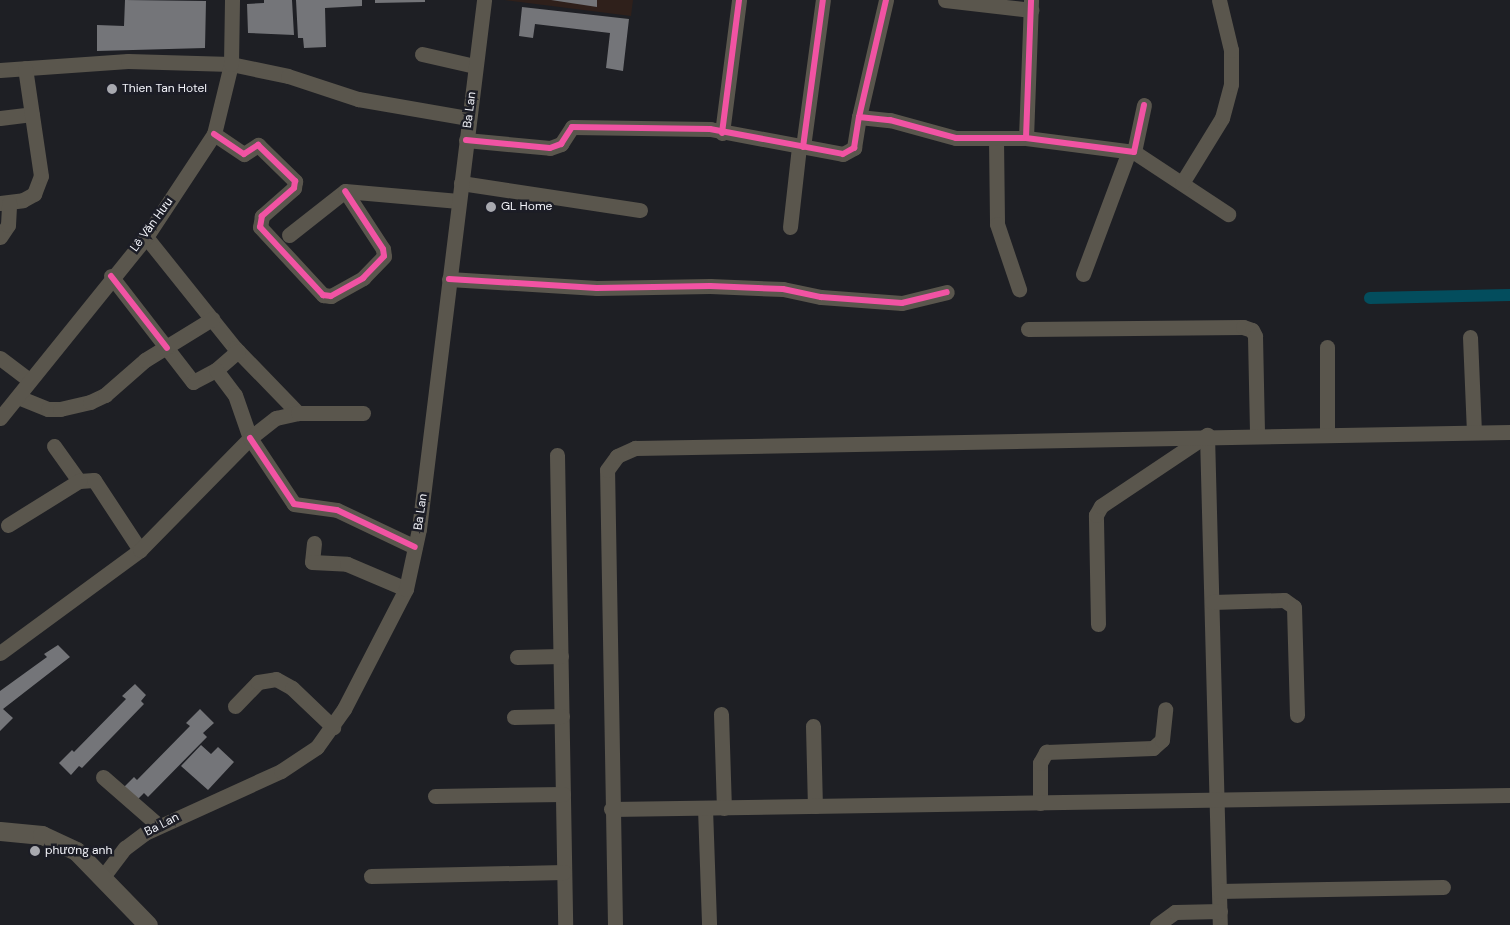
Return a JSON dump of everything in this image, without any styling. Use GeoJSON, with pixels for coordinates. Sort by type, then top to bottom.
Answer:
{"type":"FeatureCollection","features":[{"type":"Feature","properties":{"kind":"main road"},"geometry":{"type":"LineString","coordinates":[[0,831],[42,835],[76,851],[148,925]]}},
{"type":"Feature","properties":{"kind":"street","name":"Lê Văn Hưu"},"geometry":{"type":"LineString","coordinates":[[0,418],[111,276],[146,236],[214,134],[231,64],[232,0]]}},
{"type":"Feature","properties":{"kind":"street","name":"Ba Lan"},"geometry":{"type":"LineString","coordinates":[[102,878],[125,848],[158,825],[281,771],[317,747],[333,727],[406,589],[416,547],[484,0]]}},
{"type":"Feature","properties":{"kind":"street"},"geometry":{"type":"LineString","coordinates":[[722,133],[739,0]]}},
{"type":"Feature","properties":{"kind":"street"},"geometry":{"type":"LineString","coordinates":[[790,227],[823,0]]}},
{"type":"Feature","properties":{"kind":"street"},"geometry":{"type":"LineString","coordinates":[[466,140],[553,148],[561,144],[572,127],[710,130],[801,147],[849,153],[854,148],[859,117],[886,0]]}},
{"type":"Feature","properties":{"kind":"street"},"geometry":{"type":"LineString","coordinates":[[945,0],[1031,5],[1026,138]]}},
{"type":"Feature","properties":{"kind":"street"},"geometry":{"type":"LineString","coordinates":[[1182,183],[1222,118],[1231,84],[1231,50],[1219,0]]}},
{"type":"Feature","properties":{"kind":"street"},"geometry":{"type":"LineString","coordinates":[[422,54],[476,66]]}},
{"type":"Feature","properties":{"kind":"street"},"geometry":{"type":"LineString","coordinates":[[0,70],[128,61],[231,64],[288,76],[358,99],[468,118]]}},
{"type":"Feature","properties":{"kind":"street"},"geometry":{"type":"LineString","coordinates":[[0,237],[8,225],[4,203],[34,194],[40,182],[25,68]]}},
{"type":"Feature","properties":{"kind":"street"},"geometry":{"type":"LineString","coordinates":[[1084,274],[1132,152],[1144,105]]}},
{"type":"Feature","properties":{"kind":"street"},"geometry":{"type":"LineString","coordinates":[[0,118],[32,114]]}},
{"type":"Feature","properties":{"kind":"street"},"geometry":{"type":"LineString","coordinates":[[859,117],[890,120],[956,138],[1026,138],[1132,152],[1228,214]]}},
{"type":"Feature","properties":{"kind":"street"},"geometry":{"type":"LineString","coordinates":[[214,134],[244,154],[258,145],[295,181],[294,188],[262,216],[260,227],[323,296],[331,296],[363,278],[384,256],[383,249],[345,191]]}},
{"type":"Feature","properties":{"kind":"street"},"geometry":{"type":"LineString","coordinates":[[996,139],[996,224],[1019,289]]}},
{"type":"Feature","properties":{"kind":"street"},"geometry":{"type":"LineString","coordinates":[[461,183],[640,210]]}},
{"type":"Feature","properties":{"kind":"street"},"geometry":{"type":"LineString","coordinates":[[289,235],[345,191],[459,202]]}},
{"type":"Feature","properties":{"kind":"street"},"geometry":{"type":"LineString","coordinates":[[146,236],[238,351],[298,412]]}},
{"type":"Feature","properties":{"kind":"street"},"geometry":{"type":"LineString","coordinates":[[111,276],[193,382],[216,370],[238,351]]}},
{"type":"Feature","properties":{"kind":"street"},"geometry":{"type":"LineString","coordinates":[[449,279],[597,288],[710,286],[783,289],[821,297],[902,303],[947,292]]}},
{"type":"Feature","properties":{"kind":"street"},"geometry":{"type":"LineString","coordinates":[[18,397],[48,409],[77,406],[105,395],[145,360],[212,319]]}},
{"type":"Feature","properties":{"kind":"street"},"geometry":{"type":"LineString","coordinates":[[1028,329],[1243,327],[1252,330],[1255,336],[1257,435]]}},
{"type":"Feature","properties":{"kind":"street"},"geometry":{"type":"LineString","coordinates":[[1470,337],[1474,432]]}},
{"type":"Feature","properties":{"kind":"street"},"geometry":{"type":"LineString","coordinates":[[1327,347],[1327,434]]}},
{"type":"Feature","properties":{"kind":"street"},"geometry":{"type":"LineString","coordinates":[[0,358],[29,380]]}},
{"type":"Feature","properties":{"kind":"street"},"geometry":{"type":"LineString","coordinates":[[216,370],[235,395],[250,438],[294,504],[337,510],[416,547]]}},
{"type":"Feature","properties":{"kind":"street"},"geometry":{"type":"LineString","coordinates":[[0,653],[140,550],[250,438],[276,418],[298,412],[363,413]]}},
{"type":"Feature","properties":{"kind":"street"},"geometry":{"type":"LineString","coordinates":[[615,925],[611,809],[607,470],[617,456],[636,448],[1207,435],[1510,432]]}},
{"type":"Feature","properties":{"kind":"street"},"geometry":{"type":"LineString","coordinates":[[1157,925],[1175,912],[1220,918],[1207,435]]}},
{"type":"Feature","properties":{"kind":"street"},"geometry":{"type":"LineString","coordinates":[[1098,624],[1096,515],[1101,506],[1207,435]]}},
{"type":"Feature","properties":{"kind":"street"},"geometry":{"type":"LineString","coordinates":[[54,446],[80,481]]}},
{"type":"Feature","properties":{"kind":"street"},"geometry":{"type":"LineString","coordinates":[[557,455],[565,925]]}},
{"type":"Feature","properties":{"kind":"street"},"geometry":{"type":"LineString","coordinates":[[8,525],[80,481],[94,480],[140,550]]}},
{"type":"Feature","properties":{"kind":"street"},"geometry":{"type":"LineString","coordinates":[[314,543],[312,562],[347,564],[406,589]]}},
{"type":"Feature","properties":{"kind":"street"},"geometry":{"type":"LineString","coordinates":[[1212,602],[1284,600],[1294,608],[1297,716]]}},
{"type":"Feature","properties":{"kind":"street"},"geometry":{"type":"LineString","coordinates":[[517,657],[561,656]]}},
{"type":"Feature","properties":{"kind":"street"},"geometry":{"type":"LineString","coordinates":[[235,706],[258,682],[276,679],[292,688],[333,727]]}},
{"type":"Feature","properties":{"kind":"street"},"geometry":{"type":"LineString","coordinates":[[1040,803],[1040,763],[1046,752],[1153,748],[1162,740],[1165,709]]}},
{"type":"Feature","properties":{"kind":"street"},"geometry":{"type":"LineString","coordinates":[[721,714],[724,808]]}},
{"type":"Feature","properties":{"kind":"street"},"geometry":{"type":"LineString","coordinates":[[514,717],[562,716]]}},
{"type":"Feature","properties":{"kind":"street"},"geometry":{"type":"LineString","coordinates":[[813,726],[815,806]]}},
{"type":"Feature","properties":{"kind":"street"},"geometry":{"type":"LineString","coordinates":[[103,777],[158,825]]}},
{"type":"Feature","properties":{"kind":"street"},"geometry":{"type":"LineString","coordinates":[[435,796],[563,794]]}},
{"type":"Feature","properties":{"kind":"street"},"geometry":{"type":"LineString","coordinates":[[611,809],[1510,795]]}},
{"type":"Feature","properties":{"kind":"street"},"geometry":{"type":"LineString","coordinates":[[705,808],[708,925]]}},
{"type":"Feature","properties":{"kind":"street"},"geometry":{"type":"LineString","coordinates":[[371,876],[564,872]]}},
{"type":"Feature","properties":{"kind":"street"},"geometry":{"type":"LineString","coordinates":[[1219,891],[1443,887]]}},
{"type":"Feature","properties":{"kind":"shaded area"},"geometry":{"type":"Polygon","coordinates":[[[504,0],[633,0],[631,16],[504,0]]]}},
{"type":"Feature","properties":{"kind":"building"},"geometry":{"type":"Polygon","coordinates":[[[125,0],[206,1],[205,48],[97,51],[97,25],[124,26],[125,0]]]}},
{"type":"Feature","properties":{"kind":"building"},"geometry":{"type":"Polygon","coordinates":[[[264,0],[292,0],[294,35],[248,33],[247,4],[264,3],[264,0]]]}},
{"type":"Feature","properties":{"kind":"building"},"geometry":{"type":"Polygon","coordinates":[[[296,0],[362,0],[362,6],[325,8],[326,47],[304,48],[303,38],[298,38],[296,0]]]}},
{"type":"Feature","properties":{"kind":"building"},"geometry":{"type":"Polygon","coordinates":[[[375,0],[425,0],[425,2],[375,3],[375,0]]]}},
{"type":"Feature","properties":{"kind":"building"},"geometry":{"type":"Polygon","coordinates":[[[551,0],[597,0],[597,7],[551,0]]]}},
{"type":"Feature","properties":{"kind":"building"},"geometry":{"type":"Polygon","coordinates":[[[522,7],[629,19],[623,71],[606,68],[610,33],[535,24],[533,38],[519,36],[522,7]]]}},
{"type":"Feature","properties":{"kind":"building"},"geometry":{"type":"Polygon","coordinates":[[[58,645],[70,657],[3,709],[13,718],[0,731],[0,691],[47,657],[44,654],[58,645]]]}},
{"type":"Feature","properties":{"kind":"building"},"geometry":{"type":"Polygon","coordinates":[[[135,684],[146,695],[141,701],[144,704],[82,768],[79,766],[71,775],[59,763],[72,750],[74,752],[126,699],[122,696],[135,684]]]}},
{"type":"Feature","properties":{"kind":"building"},"geometry":{"type":"Polygon","coordinates":[[[200,709],[214,723],[203,733],[207,737],[148,797],[144,793],[134,803],[121,790],[134,777],[137,780],[190,726],[186,723],[200,709]]]}},
{"type":"Feature","properties":{"kind":"building"},"geometry":{"type":"Polygon","coordinates":[[[201,745],[211,754],[218,747],[234,762],[208,790],[181,766],[201,745]]]}},
{"type":"Feature","properties":{"kind":"waterway"},"geometry":{"type":"LineString","coordinates":[[1370,298],[1510,295]]}},
{"type":"Feature","properties":{"kind":"cycle path"},"geometry":{"type":"LineString","coordinates":[[722,133],[739,0]]}},
{"type":"Feature","properties":{"kind":"cycle path"},"geometry":{"type":"LineString","coordinates":[[803,147],[823,0]]}},
{"type":"Feature","properties":{"kind":"cycle path"},"geometry":{"type":"LineString","coordinates":[[859,117],[886,0]]}},
{"type":"Feature","properties":{"kind":"cycle path"},"geometry":{"type":"LineString","coordinates":[[1026,138],[1031,0]]}},
{"type":"Feature","properties":{"kind":"cycle path"},"geometry":{"type":"LineString","coordinates":[[466,140],[550,148],[561,144],[572,127],[710,129],[843,154],[854,148],[859,117],[890,120],[956,138],[1026,138],[1134,152],[1144,105]]}},
{"type":"Feature","properties":{"kind":"cycle path"},"geometry":{"type":"LineString","coordinates":[[214,134],[244,154],[258,145],[295,181],[294,188],[262,216],[260,227],[323,295],[331,296],[363,278],[384,256],[383,249],[345,191]]}},
{"type":"Feature","properties":{"kind":"cycle path"},"geometry":{"type":"LineString","coordinates":[[111,276],[167,348]]}},
{"type":"Feature","properties":{"kind":"cycle path"},"geometry":{"type":"LineString","coordinates":[[449,279],[597,288],[710,286],[783,289],[821,297],[902,303],[947,292]]}},
{"type":"Feature","properties":{"kind":"cycle path"},"geometry":{"type":"LineString","coordinates":[[250,438],[294,504],[337,510],[415,547]]}},
{"type":"Feature","properties":{"kind":"place","name":"Thien Tan Hotel"},"geometry":{"type":"Point","coordinates":[112,89]}},
{"type":"Feature","properties":{"kind":"place","name":"GL Home"},"geometry":{"type":"Point","coordinates":[491,207]}},
{"type":"Feature","properties":{"kind":"place","name":"phương anh"},"geometry":{"type":"Point","coordinates":[35,851]}}]}
